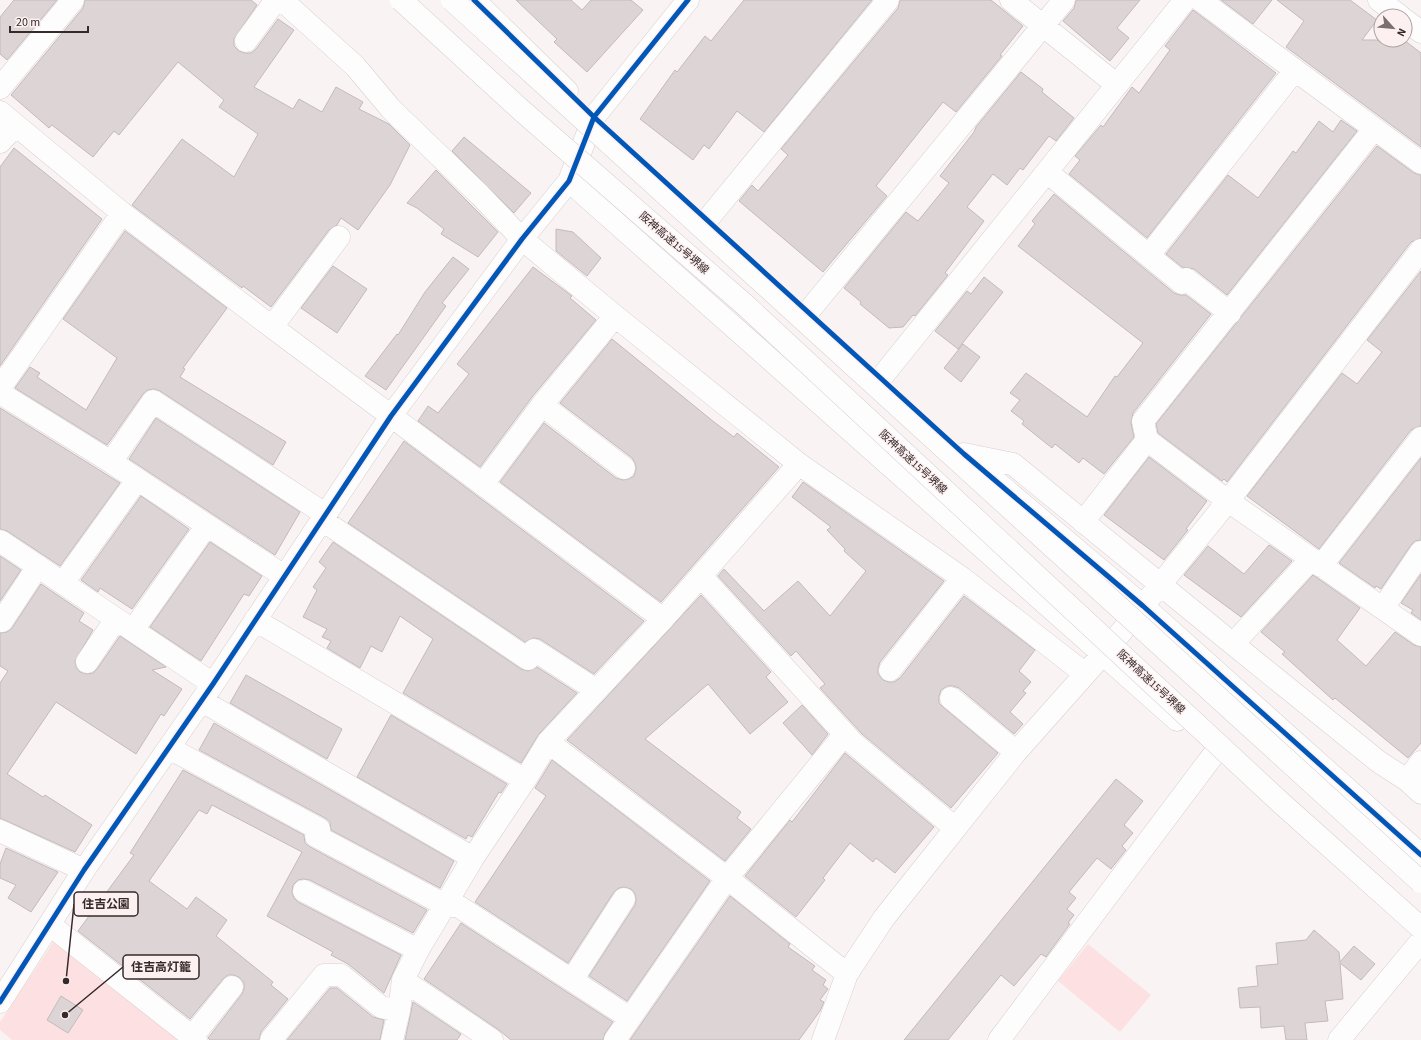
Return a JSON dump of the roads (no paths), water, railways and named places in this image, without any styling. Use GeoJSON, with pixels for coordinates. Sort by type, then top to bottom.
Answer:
{"type":"FeatureCollection","features":[{"type":"Feature","properties":{"kind":"main road"},"geometry":{"type":"LineString","coordinates":[[0,88],[73,0]]}},
{"type":"Feature","properties":{"kind":"main road"},"geometry":{"type":"LineString","coordinates":[[246,41],[276,0]]}},
{"type":"Feature","properties":{"kind":"main road"},"geometry":{"type":"LineString","coordinates":[[282,0],[355,66],[391,109],[480,195],[522,239],[614,316],[799,464],[962,578],[1084,673]]}},
{"type":"Feature","properties":{"kind":"main road","name":"阪神高速15号堺線"},"geometry":{"type":"LineString","coordinates":[[401,0],[521,110],[744,304],[1280,802],[1421,928]]}},
{"type":"Feature","properties":{"kind":"main road"},"geometry":{"type":"LineString","coordinates":[[452,0],[1421,882]]}},
{"type":"Feature","properties":{"kind":"main road"},"geometry":{"type":"LineString","coordinates":[[474,0],[594,117],[964,454],[1143,606],[1421,855]]}},
{"type":"Feature","properties":{"kind":"main road"},"geometry":{"type":"LineString","coordinates":[[0,1002],[84,870],[207,692],[391,416],[522,239],[569,181],[594,117],[688,0]]}},
{"type":"Feature","properties":{"kind":"main road"},"geometry":{"type":"LineString","coordinates":[[707,220],[888,0]]}},
{"type":"Feature","properties":{"kind":"main road"},"geometry":{"type":"LineString","coordinates":[[1011,0],[1117,85]]}},
{"type":"Feature","properties":{"kind":"main road"},"geometry":{"type":"LineString","coordinates":[[808,312],[1064,0]]}},
{"type":"Feature","properties":{"kind":"main road"},"geometry":{"type":"LineString","coordinates":[[881,378],[1185,0]]}},
{"type":"Feature","properties":{"kind":"main road"},"geometry":{"type":"LineString","coordinates":[[1200,0],[1421,163]]}},
{"type":"Feature","properties":{"kind":"main road"},"geometry":{"type":"LineString","coordinates":[[1379,0],[1390,8]]}},
{"type":"Feature","properties":{"kind":"main road"},"geometry":{"type":"LineString","coordinates":[[1149,255],[1295,70]]}},
{"type":"Feature","properties":{"kind":"main road"},"geometry":{"type":"LineString","coordinates":[[0,142],[8,118],[122,213],[663,619]]}},
{"type":"Feature","properties":{"kind":"main road"},"geometry":{"type":"LineString","coordinates":[[1374,129],[1230,313],[1143,421],[1147,440],[1228,500],[1421,635]]}},
{"type":"Feature","properties":{"kind":"main road"},"geometry":{"type":"LineString","coordinates":[[1047,172],[1182,283],[1186,279],[1230,313]]}},
{"type":"Feature","properties":{"kind":"main road"},"geometry":{"type":"LineString","coordinates":[[569,181],[1103,654],[1421,940],[1339,1040]]}},
{"type":"Feature","properties":{"kind":"main road"},"geometry":{"type":"LineString","coordinates":[[0,388],[122,213]]}},
{"type":"Feature","properties":{"kind":"main road"},"geometry":{"type":"LineString","coordinates":[[272,327],[339,237]]}},
{"type":"Feature","properties":{"kind":"main road"},"geometry":{"type":"LineString","coordinates":[[823,1040],[847,974],[884,918],[1016,752],[1084,673],[1103,654],[1160,585],[1228,500],[1421,250]]}},
{"type":"Feature","properties":{"kind":"main road"},"geometry":{"type":"LineString","coordinates":[[483,484],[542,406],[614,316]]}},
{"type":"Feature","properties":{"kind":"main road"},"geometry":{"type":"LineString","coordinates":[[0,393],[111,462],[284,576]]}},
{"type":"Feature","properties":{"kind":"main road"},"geometry":{"type":"LineString","coordinates":[[111,462],[152,401],[324,517],[528,659],[534,650],[596,690]]}},
{"type":"Feature","properties":{"kind":"main road"},"geometry":{"type":"LineString","coordinates":[[542,406],[624,468]]}},
{"type":"Feature","properties":{"kind":"main road"},"geometry":{"type":"LineString","coordinates":[[1233,644],[1316,562],[1421,438]]}},
{"type":"Feature","properties":{"kind":"main road"},"geometry":{"type":"LineString","coordinates":[[1083,522],[1147,440]]}},
{"type":"Feature","properties":{"kind":"main road"},"geometry":{"type":"LineString","coordinates":[[964,454],[1013,464],[1379,762],[1414,786],[1421,762]]}},
{"type":"Feature","properties":{"kind":"main road"},"geometry":{"type":"LineString","coordinates":[[392,1040],[399,1011],[403,980],[418,950],[473,858],[526,780],[548,742],[663,619],[799,464]]}},
{"type":"Feature","properties":{"kind":"main road"},"geometry":{"type":"LineString","coordinates":[[63,583],[137,480]]}},
{"type":"Feature","properties":{"kind":"main road"},"geometry":{"type":"LineString","coordinates":[[87,662],[125,625],[207,525]]}},
{"type":"Feature","properties":{"kind":"main road"},"geometry":{"type":"LineString","coordinates":[[0,541],[125,625],[207,692],[473,858]]}},
{"type":"Feature","properties":{"kind":"main road"},"geometry":{"type":"LineString","coordinates":[[1382,608],[1421,552]]}},
{"type":"Feature","properties":{"kind":"main road"},"geometry":{"type":"LineString","coordinates":[[2,621],[38,566]]}},
{"type":"Feature","properties":{"kind":"main road"},"geometry":{"type":"LineString","coordinates":[[701,576],[844,735],[955,828]]}},
{"type":"Feature","properties":{"kind":"main road"},"geometry":{"type":"LineString","coordinates":[[890,670],[962,578]]}},
{"type":"Feature","properties":{"kind":"main road"},"geometry":{"type":"LineString","coordinates":[[255,620],[526,780]]}},
{"type":"Feature","properties":{"kind":"main road"},"geometry":{"type":"LineString","coordinates":[[951,698],[1016,752]]}},
{"type":"Feature","properties":{"kind":"main road"},"geometry":{"type":"LineString","coordinates":[[615,1040],[727,878],[844,735]]}},
{"type":"Feature","properties":{"kind":"main road"},"geometry":{"type":"LineString","coordinates":[[548,742],[727,878],[847,974]]}},
{"type":"Feature","properties":{"kind":"main road"},"geometry":{"type":"LineString","coordinates":[[169,748],[319,829],[316,836],[445,905],[458,906],[630,1018]]}},
{"type":"Feature","properties":{"kind":"main road"},"geometry":{"type":"LineString","coordinates":[[999,1040],[1214,754]]}},
{"type":"Feature","properties":{"kind":"main road"},"geometry":{"type":"LineString","coordinates":[[0,831],[84,870]]}},
{"type":"Feature","properties":{"kind":"main road"},"geometry":{"type":"LineString","coordinates":[[304,891],[418,950]]}},
{"type":"Feature","properties":{"kind":"main road"},"geometry":{"type":"LineString","coordinates":[[572,980],[624,899]]}},
{"type":"Feature","properties":{"kind":"main road"},"geometry":{"type":"LineString","coordinates":[[50,925],[194,1039],[232,987]]}},
{"type":"Feature","properties":{"kind":"main road"},"geometry":{"type":"LineString","coordinates":[[271,1040],[324,976],[341,975],[381,1007],[399,1011]]}},
{"type":"Feature","properties":{"kind":"main road"},"geometry":{"type":"LineString","coordinates":[[403,980],[492,1040]]}},
{"type":"Feature","properties":{"kind":"place","name":"住吉公園"},"geometry":{"type":"Point","coordinates":[66,981]}},
{"type":"Feature","properties":{"kind":"place","name":"住吉高灯籠"},"geometry":{"type":"Point","coordinates":[65,1015]}}]}
